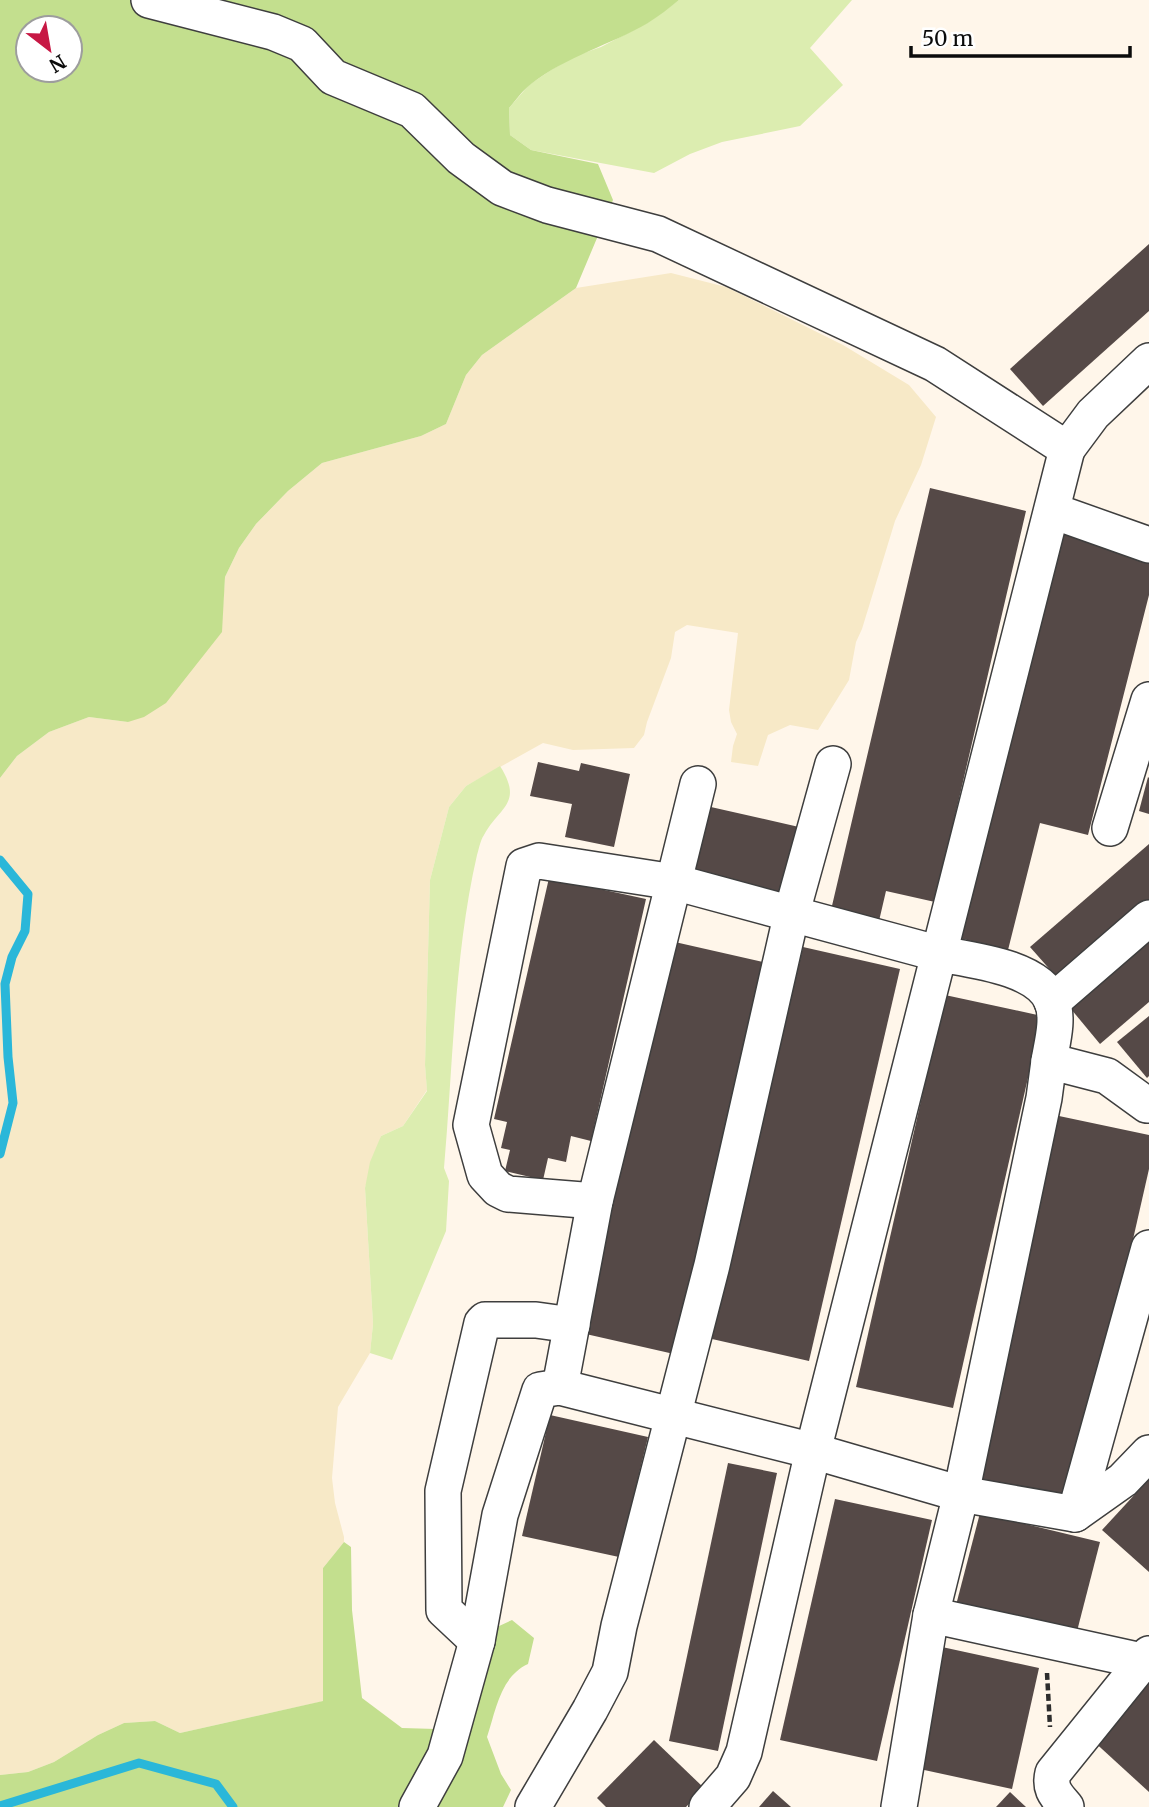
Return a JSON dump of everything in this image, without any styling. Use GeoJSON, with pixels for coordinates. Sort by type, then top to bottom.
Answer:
{"type":"FeatureCollection","features":[{"type":"Feature","properties":{"kind":"street"},"geometry":{"type":"LineString","coordinates":[[149,0],[273,33],[302,44],[333,77],[412,110],[461,158],[502,188],[547,205],[658,234],[934,364],[1067,449]]}},
{"type":"Feature","properties":{"kind":"street"},"geometry":{"type":"LineString","coordinates":[[707,1807],[733,1777],[744,1752],[813,1451],[1067,449],[1093,414],[1149,361]]}},
{"type":"Feature","properties":{"kind":"street"},"geometry":{"type":"LineString","coordinates":[[1053,511],[1149,545]]}},
{"type":"Feature","properties":{"kind":"street"},"geometry":{"type":"LineString","coordinates":[[1110,828],[1149,700]]}},
{"type":"Feature","properties":{"kind":"street"},"geometry":{"type":"LineString","coordinates":[[533,1807],[610,1672],[619,1626],[712,1265],[792,912],[833,764]]}},
{"type":"Feature","properties":{"kind":"street"},"geometry":{"type":"LineString","coordinates":[[560,1387],[595,1201],[698,784]]}},
{"type":"Feature","properties":{"kind":"street"},"geometry":{"type":"LineString","coordinates":[[595,1201],[508,1194],[498,1189],[485,1175],[471,1125],[524,866],[539,861],[674,882],[792,912],[940,954],[983,962],[1029,977],[1044,989],[1052,1002],[1055,1024],[1044,1098],[961,1494],[931,1615],[899,1807]]}},
{"type":"Feature","properties":{"kind":"street"},"geometry":{"type":"LineString","coordinates":[[1052,1002],[1149,918]]}},
{"type":"Feature","properties":{"kind":"street"},"geometry":{"type":"LineString","coordinates":[[1049,1061],[1107,1076],[1148,1105]]}},
{"type":"Feature","properties":{"kind":"street"},"geometry":{"type":"LineString","coordinates":[[1075,1514],[1149,1248]]}},
{"type":"Feature","properties":{"kind":"street"},"geometry":{"type":"LineString","coordinates":[[477,1641],[444,1610],[442,1517],[443,1491],[482,1323],[485,1320],[536,1320],[572,1325]]}},
{"type":"Feature","properties":{"kind":"street"},"geometry":{"type":"LineString","coordinates":[[417,1807],[445,1756],[477,1641],[504,1502],[540,1390],[560,1387],[813,1451],[961,1494],[1075,1514],[1123,1480],[1149,1453]]}},
{"type":"Feature","properties":{"kind":"street"},"geometry":{"type":"LineString","coordinates":[[931,1615],[1045,1641],[1146,1658],[1053,1773],[1050,1783],[1052,1790],[1066,1807]]}},
{"type":"Feature","properties":{"kind":"path"},"geometry":{"type":"LineString","coordinates":[[1045,1641],[1053,1773]]}},
{"type":"Feature","properties":{"kind":"shaded area"},"geometry":{"type":"Polygon","coordinates":[[[671,273],[726,287],[843,345],[909,385],[936,417],[921,465],[895,521],[856,642],[849,680],[818,730],[790,725],[768,735],[758,766],[731,762],[737,734],[729,710],[738,633],[687,625],[675,632],[671,658],[644,735],[634,748],[573,750],[543,743],[466,786],[449,807],[430,880],[425,1065],[427,1090],[403,1126],[381,1136],[365,1188],[373,1324],[370,1353],[338,1407],[332,1478],[344,1542],[323,1568],[324,1701],[180,1733],[155,1721],[124,1723],[98,1735],[54,1762],[28,1772],[0,1775],[0,778],[17,756],[49,732],[89,717],[128,722],[221,633],[225,577],[239,548],[256,524],[288,491],[322,463],[421,436],[446,424],[466,375],[482,355],[576,288],[671,273]]]}},
{"type":"Feature","properties":{"kind":"green space"},"geometry":{"type":"Polygon","coordinates":[[[0,0],[679,0],[648,23],[545,74],[528,86],[509,108],[510,135],[531,150],[598,164],[613,200],[576,288],[482,355],[466,375],[446,424],[421,436],[322,463],[288,491],[256,524],[239,548],[225,577],[222,632],[166,703],[144,717],[128,722],[89,717],[49,732],[17,756],[0,778],[0,0]]]}},
{"type":"Feature","properties":{"kind":"green space"},"geometry":{"type":"Polygon","coordinates":[[[679,0],[852,0],[810,48],[843,85],[800,126],[722,142],[690,154],[654,173],[531,150],[510,135],[509,108],[529,85],[575,56],[601,47],[649,22],[679,0]]]}},
{"type":"Feature","properties":{"kind":"green space"},"geometry":{"type":"Polygon","coordinates":[[[500,766],[510,789],[509,797],[480,845],[463,932],[444,1168],[449,1181],[446,1231],[392,1360],[370,1353],[373,1324],[365,1188],[370,1162],[381,1136],[403,1126],[427,1091],[425,1065],[430,880],[449,807],[466,786],[500,766]]]}},
{"type":"Feature","properties":{"kind":"green space"},"geometry":{"type":"Polygon","coordinates":[[[344,1542],[351,1547],[352,1610],[362,1698],[402,1728],[436,1729],[497,1627],[512,1620],[534,1638],[528,1664],[511,1677],[500,1695],[487,1737],[501,1774],[511,1790],[503,1807],[0,1807],[0,1775],[28,1772],[54,1762],[98,1735],[124,1723],[155,1721],[180,1733],[323,1701],[323,1568],[344,1542]]]}},
{"type":"Feature","properties":{"kind":"building"},"geometry":{"type":"Polygon","coordinates":[[[1149,244],[1149,311],[1043,406],[1010,369],[1149,244]]]}},
{"type":"Feature","properties":{"kind":"building"},"geometry":{"type":"Polygon","coordinates":[[[930,488],[1026,511],[935,902],[886,891],[879,921],[831,910],[930,488]]]}},
{"type":"Feature","properties":{"kind":"building"},"geometry":{"type":"Polygon","coordinates":[[[1062,532],[1149,553],[1149,595],[1088,835],[1040,823],[1008,950],[959,938],[1062,532]]]}},
{"type":"Feature","properties":{"kind":"building"},"geometry":{"type":"Polygon","coordinates":[[[538,762],[579,771],[581,763],[630,774],[614,847],[565,837],[572,804],[530,796],[538,762]]]}},
{"type":"Feature","properties":{"kind":"building"},"geometry":{"type":"Polygon","coordinates":[[[1149,778],[1149,814],[1139,811],[1149,778]]]}},
{"type":"Feature","properties":{"kind":"building"},"geometry":{"type":"Polygon","coordinates":[[[702,805],[799,827],[784,894],[687,872],[702,805]]]}},
{"type":"Feature","properties":{"kind":"building"},"geometry":{"type":"Polygon","coordinates":[[[1149,844],[1149,904],[1060,981],[1030,947],[1149,844]]]}},
{"type":"Feature","properties":{"kind":"building"},"geometry":{"type":"Polygon","coordinates":[[[549,878],[646,899],[591,1141],[571,1136],[566,1162],[548,1158],[543,1180],[505,1171],[510,1150],[501,1148],[507,1122],[494,1119],[549,878]]]}},
{"type":"Feature","properties":{"kind":"building"},"geometry":{"type":"Polygon","coordinates":[[[666,940],[763,962],[674,1354],[577,1332],[666,940]]]}},
{"type":"Feature","properties":{"kind":"building"},"geometry":{"type":"Polygon","coordinates":[[[1149,942],[1149,1002],[1100,1044],[1071,1009],[1149,942]]]}},
{"type":"Feature","properties":{"kind":"building"},"geometry":{"type":"Polygon","coordinates":[[[803,947],[900,969],[809,1361],[712,1339],[803,947]]]}},
{"type":"Feature","properties":{"kind":"building"},"geometry":{"type":"Polygon","coordinates":[[[945,995],[1042,1016],[953,1408],[856,1387],[945,995]]]}},
{"type":"Feature","properties":{"kind":"building"},"geometry":{"type":"Polygon","coordinates":[[[1149,1016],[1149,1076],[1147,1078],[1117,1042],[1149,1016]]]}},
{"type":"Feature","properties":{"kind":"building"},"geometry":{"type":"Polygon","coordinates":[[[1059,1116],[1149,1135],[1149,1169],[1074,1499],[977,1478],[1059,1116]]]}},
{"type":"Feature","properties":{"kind":"building"},"geometry":{"type":"Polygon","coordinates":[[[550,1415],[648,1437],[619,1557],[522,1536],[550,1415]]]}},
{"type":"Feature","properties":{"kind":"building"},"geometry":{"type":"Polygon","coordinates":[[[728,1463],[777,1473],[718,1751],[669,1741],[728,1463]]]}},
{"type":"Feature","properties":{"kind":"building"},"geometry":{"type":"Polygon","coordinates":[[[1149,1479],[1149,1572],[1102,1530],[1149,1479]]]}},
{"type":"Feature","properties":{"kind":"building"},"geometry":{"type":"Polygon","coordinates":[[[835,1499],[932,1520],[877,1761],[780,1740],[835,1499]]]}},
{"type":"Feature","properties":{"kind":"building"},"geometry":{"type":"Polygon","coordinates":[[[980,1513],[1100,1542],[1075,1639],[955,1609],[980,1513]]]}},
{"type":"Feature","properties":{"kind":"building"},"geometry":{"type":"Polygon","coordinates":[[[942,1647],[1039,1668],[1012,1789],[915,1768],[942,1647]]]}},
{"type":"Feature","properties":{"kind":"building"},"geometry":{"type":"Polygon","coordinates":[[[1149,1675],[1149,1792],[1090,1738],[1149,1675]]]}},
{"type":"Feature","properties":{"kind":"building"},"geometry":{"type":"Polygon","coordinates":[[[654,1740],[704,1788],[686,1807],[606,1807],[597,1798],[654,1740]]]}},
{"type":"Feature","properties":{"kind":"building"},"geometry":{"type":"Polygon","coordinates":[[[773,1791],[791,1807],[759,1807],[773,1791]]]}},
{"type":"Feature","properties":{"kind":"building"},"geometry":{"type":"Polygon","coordinates":[[[1010,1792],[1026,1807],[996,1807],[1010,1792]]]}},
{"type":"Feature","properties":{"kind":"waterway"},"geometry":{"type":"LineString","coordinates":[[0,860],[28,894],[25,931],[12,957],[5,984],[13,1103],[0,1154]]}},
{"type":"Feature","properties":{"kind":"waterway"},"geometry":{"type":"LineString","coordinates":[[0,1806],[139,1763],[216,1784],[233,1807]]}}]}
